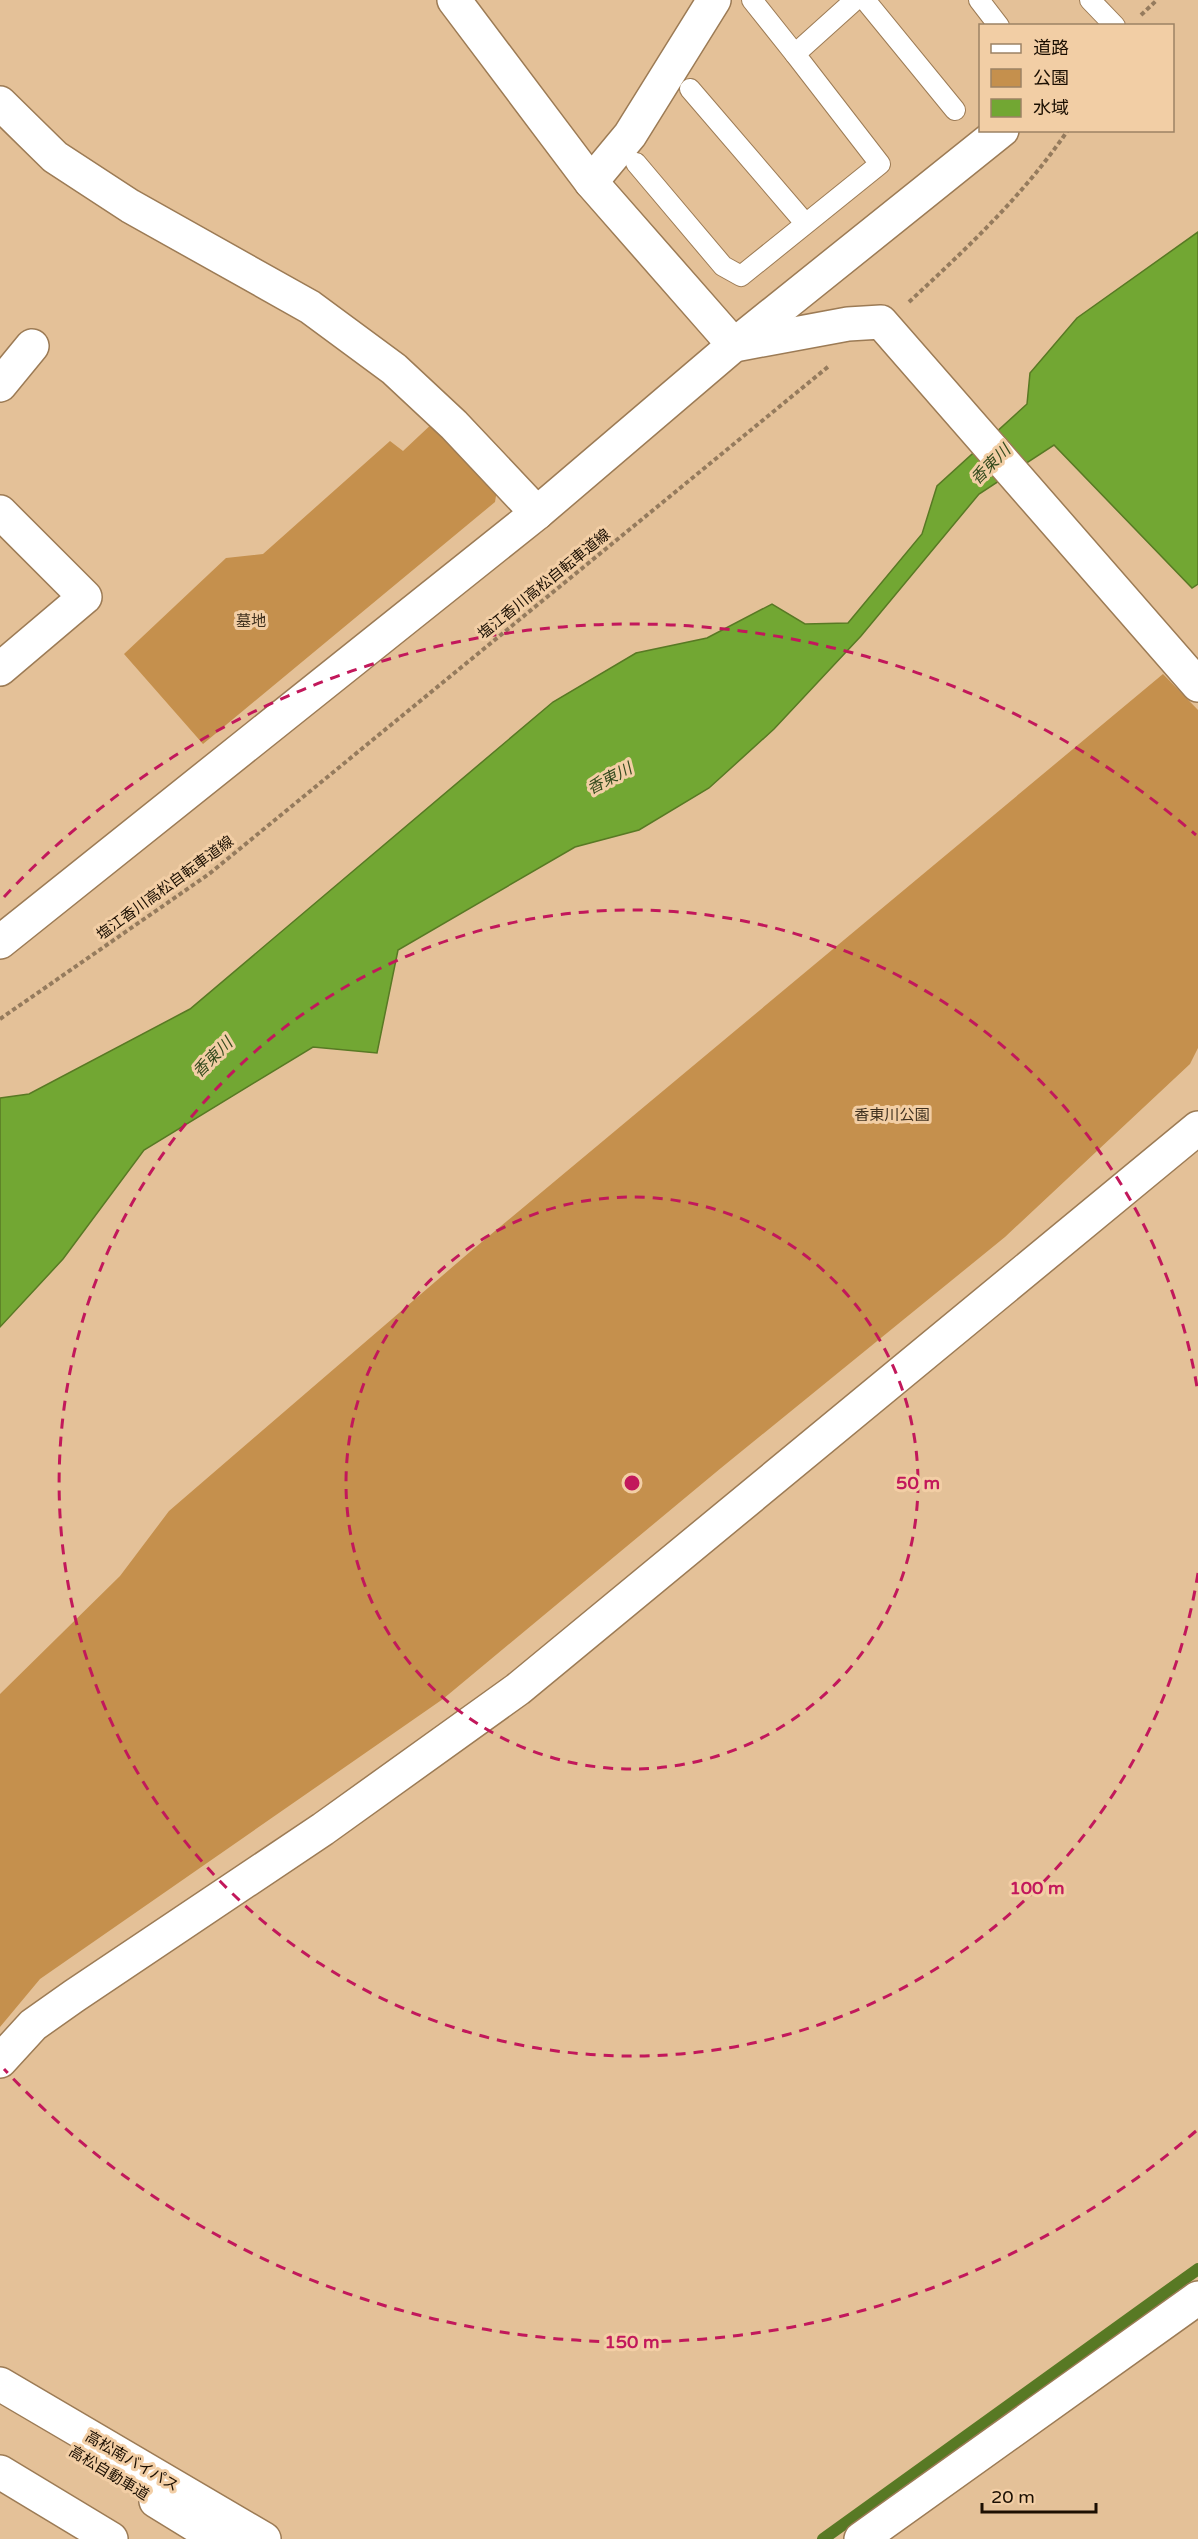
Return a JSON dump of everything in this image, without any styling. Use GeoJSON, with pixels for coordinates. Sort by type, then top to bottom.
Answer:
{"type":"FeatureCollection","features":[{"type":"Feature","properties":{"kind":"main road"},"geometry":{"type":"LineString","coordinates":[[454,0],[591,182],[734,345]]}},
{"type":"Feature","properties":{"kind":"main road"},"geometry":{"type":"LineString","coordinates":[[591,182],[630,135],[714,0]]}},
{"type":"Feature","properties":{"kind":"main road"},"geometry":{"type":"LineString","coordinates":[[0,103],[55,157],[130,206],[310,307],[394,369],[454,425],[537,513]]}},
{"type":"Feature","properties":{"kind":"main road"},"geometry":{"type":"LineString","coordinates":[[0,942],[537,513],[734,345],[1000,132]]}},
{"type":"Feature","properties":{"kind":"main road"},"geometry":{"type":"LineString","coordinates":[[734,345],[848,324],[881,322],[933,385],[1198,685]]}},
{"type":"Feature","properties":{"kind":"main road"},"geometry":{"type":"LineString","coordinates":[[0,385],[32,346]]}},
{"type":"Feature","properties":{"kind":"main road"},"geometry":{"type":"LineString","coordinates":[[0,512],[85,597],[0,669]]}},
{"type":"Feature","properties":{"kind":"main road"},"geometry":{"type":"LineString","coordinates":[[0,2061],[33,2025],[323,1829],[518,1689],[1198,1128]]}},
{"type":"Feature","properties":{"kind":"main road"},"geometry":{"type":"LineString","coordinates":[[861,2539],[1198,2298]]}},
{"type":"Feature","properties":{"kind":"main road","name":"高松南バイパス"},"geometry":{"type":"LineString","coordinates":[[0,2384],[264,2539]]}},
{"type":"Feature","properties":{"kind":"main road","name":"高松自動車道"},"geometry":{"type":"LineString","coordinates":[[0,2407],[218,2539]]}},
{"type":"Feature","properties":{"kind":"main road"},"geometry":{"type":"LineString","coordinates":[[0,2472],[111,2539]]}},
{"type":"Feature","properties":{"kind":"main road"},"geometry":{"type":"LineString","coordinates":[[0,2491],[77,2539]]}},
{"type":"Feature","properties":{"kind":"lane"},"geometry":{"type":"LineString","coordinates":[[636,163],[723,266],[741,276],[880,164],[752,0]]}},
{"type":"Feature","properties":{"kind":"lane"},"geometry":{"type":"LineString","coordinates":[[795,54],[855,0]]}},
{"type":"Feature","properties":{"kind":"lane"},"geometry":{"type":"LineString","coordinates":[[865,0],[956,110]]}},
{"type":"Feature","properties":{"kind":"lane"},"geometry":{"type":"LineString","coordinates":[[979,0],[997,24]]}},
{"type":"Feature","properties":{"kind":"lane"},"geometry":{"type":"LineString","coordinates":[[1090,0],[1113,24]]}},
{"type":"Feature","properties":{"kind":"lane"},"geometry":{"type":"LineString","coordinates":[[690,89],[805,223]]}},
{"type":"Feature","properties":{"kind":"path"},"geometry":{"type":"LineString","coordinates":[[881,322],[897,314],[971,244],[1048,160],[1067,132]]}},
{"type":"Feature","properties":{"kind":"path","name":"塩江香川高松自転車道線"},"geometry":{"type":"LineString","coordinates":[[0,1018],[209,874],[835,361]]}},
{"type":"Feature","properties":{"kind":"green space","name":"墓地"},"geometry":{"type":"Polygon","coordinates":[[[436,420],[498,484],[495,502],[203,744],[124,654],[226,558],[263,554],[390,441],[403,451],[436,420]]]}},
{"type":"Feature","properties":{"kind":"green space","name":"香東川公園"},"geometry":{"type":"Polygon","coordinates":[[[1163,674],[1198,710],[1198,1048],[1190,1064],[1005,1237],[721,1468],[443,1699],[40,1979],[0,2027],[0,1694],[120,1576],[169,1511],[471,1251],[1163,674]]]}},
{"type":"Feature","properties":{"kind":"water","name":"香東川"},"geometry":{"type":"Polygon","coordinates":[[[1198,232],[1198,584],[1192,588],[1054,445],[979,494],[861,636],[774,729],[709,788],[639,830],[575,847],[398,950],[377,1053],[313,1047],[144,1150],[63,1259],[0,1327],[0,1098],[29,1094],[190,1009],[553,702],[636,653],[707,638],[772,604],[805,624],[848,623],[922,534],[937,486],[1027,404],[1030,373],[1077,318],[1198,232]]]}},
{"type":"Feature","properties":{"kind":"waterway"},"geometry":{"type":"LineString","coordinates":[[823,2539],[1198,2269]]}}]}
